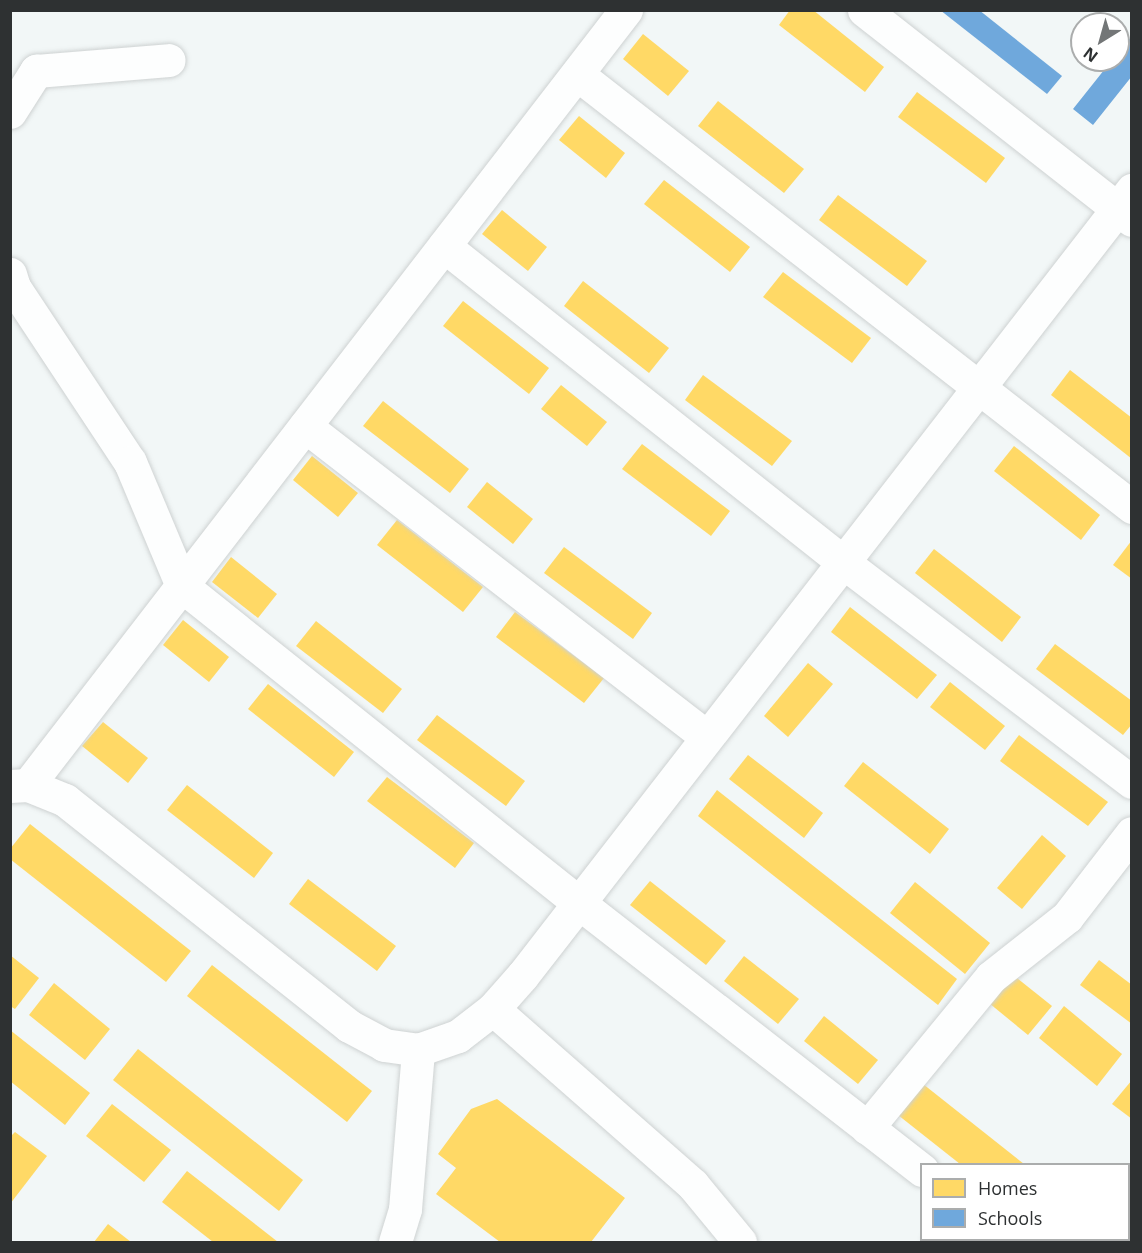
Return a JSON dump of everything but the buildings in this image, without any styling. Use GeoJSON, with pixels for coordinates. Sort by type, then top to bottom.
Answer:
{"type":"FeatureCollection","features":[{"type":"Feature","properties":{"kind":"street"},"geometry":{"type":"LineString","coordinates":[[626,10],[182,585],[19,786],[65,800],[349,1026],[384,1045],[418,1050],[458,1036],[493,1009],[579,903],[979,387],[1127,206],[864,10]]}},
{"type":"Feature","properties":{"kind":"street"},"geometry":{"type":"LineString","coordinates":[[10,112],[36,71],[169,60]]}},
{"type":"Feature","properties":{"kind":"street"},"geometry":{"type":"LineString","coordinates":[[578,74],[1131,507]]}},
{"type":"Feature","properties":{"kind":"street"},"geometry":{"type":"LineString","coordinates":[[444,246],[843,562],[1131,782]]}},
{"type":"Feature","properties":{"kind":"street"},"geometry":{"type":"LineString","coordinates":[[10,274],[14,286],[130,462],[182,585],[579,903],[920,1169]]}},
{"type":"Feature","properties":{"kind":"street"},"geometry":{"type":"LineString","coordinates":[[305,426],[707,737]]}},
{"type":"Feature","properties":{"kind":"street"},"geometry":{"type":"LineString","coordinates":[[867,1128],[991,977],[1067,917],[1131,833]]}},
{"type":"Feature","properties":{"kind":"street"},"geometry":{"type":"LineString","coordinates":[[493,1009],[693,1185],[740,1242]]}},
{"type":"Feature","properties":{"kind":"street"},"geometry":{"type":"LineString","coordinates":[[395,1242],[405,1209],[418,1050]]}}]}
